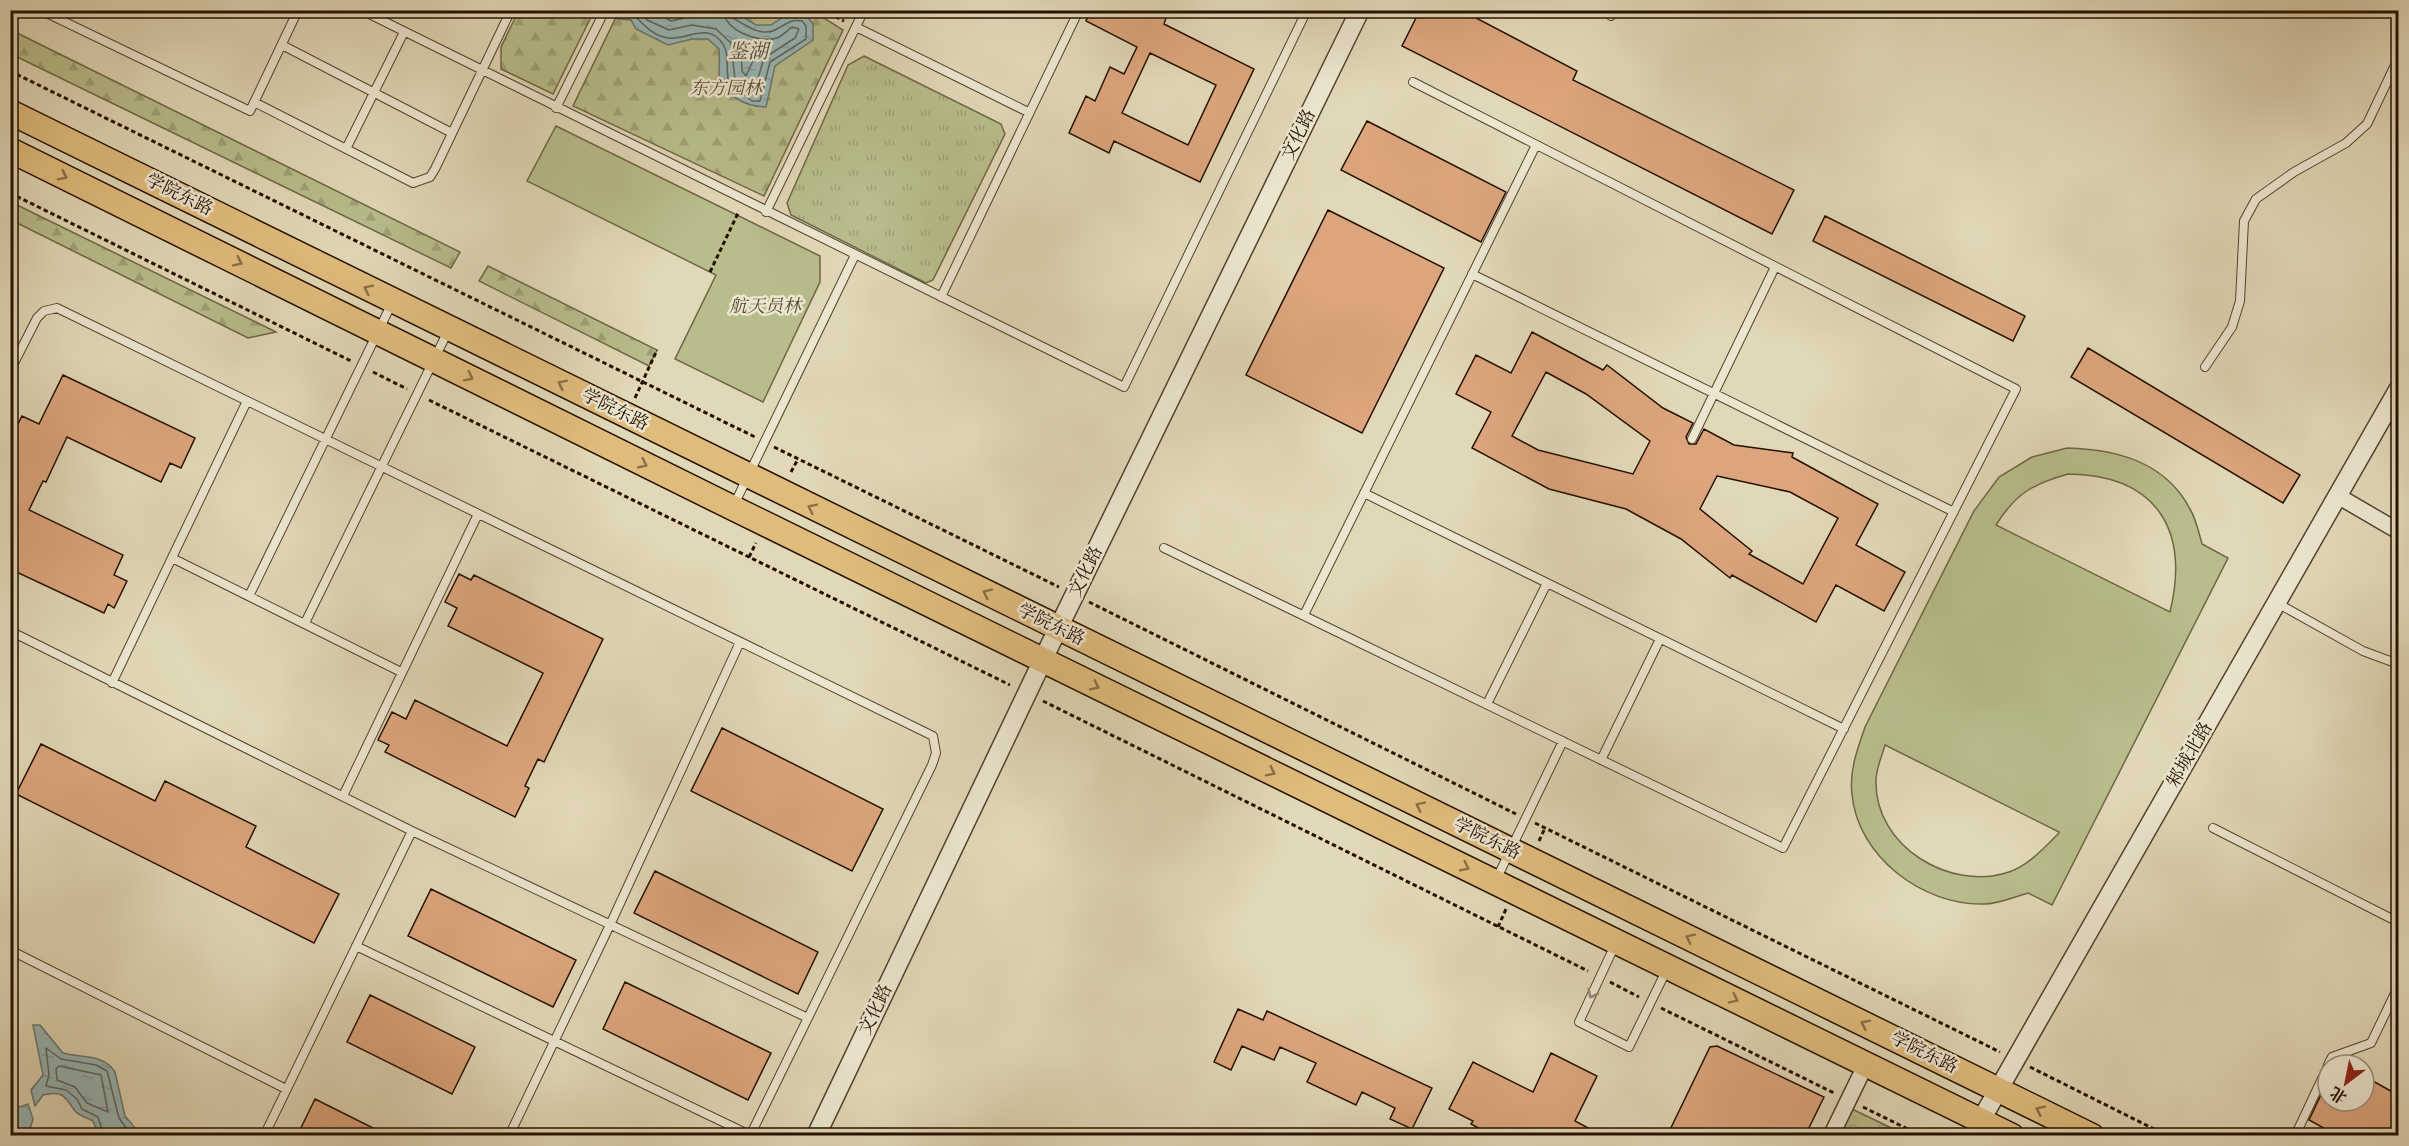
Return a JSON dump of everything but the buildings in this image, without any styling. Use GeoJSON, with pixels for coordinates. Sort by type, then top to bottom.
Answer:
{"type":"FeatureCollection","features":[{"type":"Feature","properties":{"kind":"main road","name":"学院东路"},"geometry":{"type":"LineString","coordinates":[[10,112],[748,477],[2092,1136]]}},
{"type":"Feature","properties":{"kind":"main road","name":"学院东路"},"geometry":{"type":"LineString","coordinates":[[10,150],[1043,661],[2012,1136]]}},
{"type":"Feature","properties":{"kind":"street","name":"文化路"},"geometry":{"type":"LineString","coordinates":[[816,1136],[1027,693],[1360,10]]}},
{"type":"Feature","properties":{"kind":"street","name":"邾城北路"},"geometry":{"type":"LineString","coordinates":[[1981,1120],[2398,390]]}},
{"type":"Feature","properties":{"kind":"street"},"geometry":{"type":"LineString","coordinates":[[2338,496],[2398,531]]}},
{"type":"Feature","properties":{"kind":"street"},"geometry":{"type":"LineString","coordinates":[[1831,1136],[1866,1064]]}},
{"type":"Feature","properties":{"kind":"lane"},"geometry":{"type":"LineString","coordinates":[[40,10],[250,111],[298,10]]}},
{"type":"Feature","properties":{"kind":"lane"},"geometry":{"type":"LineString","coordinates":[[361,10],[1124,387],[1307,10]]}},
{"type":"Feature","properties":{"kind":"lane"},"geometry":{"type":"LineString","coordinates":[[254,102],[413,183],[422,182],[435,170],[511,10]]}},
{"type":"Feature","properties":{"kind":"lane"},"geometry":{"type":"LineString","coordinates":[[556,108],[605,10]]}},
{"type":"Feature","properties":{"kind":"lane"},"geometry":{"type":"LineString","coordinates":[[766,212],[864,10]]}},
{"type":"Feature","properties":{"kind":"lane"},"geometry":{"type":"LineString","coordinates":[[941,297],[1079,10]]}},
{"type":"Feature","properties":{"kind":"lane"},"geometry":{"type":"LineString","coordinates":[[856,27],[1028,112]]}},
{"type":"Feature","properties":{"kind":"lane"},"geometry":{"type":"LineString","coordinates":[[346,148],[404,32]]}},
{"type":"Feature","properties":{"kind":"lane"},"geometry":{"type":"LineString","coordinates":[[282,45],[452,133]]}},
{"type":"Feature","properties":{"kind":"lane"},"geometry":{"type":"LineString","coordinates":[[2205,367],[2232,327],[2240,301],[2244,221],[2256,199],[2294,172],[2346,143],[2367,124],[2398,59]]}},
{"type":"Feature","properties":{"kind":"lane"},"geometry":{"type":"LineString","coordinates":[[1164,548],[1783,848],[2016,389],[1413,82]]}},
{"type":"Feature","properties":{"kind":"lane"},"geometry":{"type":"LineString","coordinates":[[1304,615],[1536,145]]}},
{"type":"Feature","properties":{"kind":"lane"},"geometry":{"type":"LineString","coordinates":[[733,508],[855,255]]}},
{"type":"Feature","properties":{"kind":"lane"},"geometry":{"type":"LineString","coordinates":[[1692,439],[1775,267]]}},
{"type":"Feature","properties":{"kind":"lane"},"geometry":{"type":"LineString","coordinates":[[1472,274],[1954,512]]}},
{"type":"Feature","properties":{"kind":"lane"},"geometry":{"type":"LineString","coordinates":[[249,596],[393,301]]}},
{"type":"Feature","properties":{"kind":"lane"},"geometry":{"type":"LineString","coordinates":[[10,371],[37,318],[44,311],[57,308],[933,736],[936,753],[932,765],[750,1135],[356,946]]}},
{"type":"Feature","properties":{"kind":"lane"},"geometry":{"type":"LineString","coordinates":[[305,623],[449,328]]}},
{"type":"Feature","properties":{"kind":"lane"},"geometry":{"type":"LineString","coordinates":[[112,683],[247,401]]}},
{"type":"Feature","properties":{"kind":"lane"},"geometry":{"type":"LineString","coordinates":[[1364,493],[1844,729]]}},
{"type":"Feature","properties":{"kind":"lane"},"geometry":{"type":"LineString","coordinates":[[343,796],[478,514]]}},
{"type":"Feature","properties":{"kind":"lane"},"geometry":{"type":"LineString","coordinates":[[172,558],[401,672]]}},
{"type":"Feature","properties":{"kind":"lane"},"geometry":{"type":"LineString","coordinates":[[1487,704],[1547,583]]}},
{"type":"Feature","properties":{"kind":"lane"},"geometry":{"type":"LineString","coordinates":[[2277,603],[2363,651],[2398,664]]}},
{"type":"Feature","properties":{"kind":"lane"},"geometry":{"type":"LineString","coordinates":[[10,631],[412,831],[808,1018]]}},
{"type":"Feature","properties":{"kind":"lane"},"geometry":{"type":"LineString","coordinates":[[1601,760],[1660,639]]}},
{"type":"Feature","properties":{"kind":"lane"},"geometry":{"type":"LineString","coordinates":[[509,1136],[610,925],[740,642]]}},
{"type":"Feature","properties":{"kind":"lane"},"geometry":{"type":"LineString","coordinates":[[1495,882],[1563,741]]}},
{"type":"Feature","properties":{"kind":"lane"},"geometry":{"type":"LineString","coordinates":[[2213,828],[2398,922]]}},
{"type":"Feature","properties":{"kind":"lane"},"geometry":{"type":"LineString","coordinates":[[264,1136],[412,831]]}},
{"type":"Feature","properties":{"kind":"lane"},"geometry":{"type":"LineString","coordinates":[[1617,941],[1579,1022],[1629,1047],[1668,966]]}},
{"type":"Feature","properties":{"kind":"lane"},"geometry":{"type":"LineString","coordinates":[[10,950],[286,1089]]}},
{"type":"Feature","properties":{"kind":"lane"},"geometry":{"type":"LineString","coordinates":[[2343,1053],[2371,1043],[2398,987]]}},
{"type":"Feature","properties":{"kind":"lane"},"geometry":{"type":"LineString","coordinates":[[2295,1136],[2316,1091]]}},
{"type":"Feature","properties":{"kind":"path"},"geometry":{"type":"LineString","coordinates":[[822,10],[856,27]]}},
{"type":"Feature","properties":{"kind":"path"},"geometry":{"type":"LineString","coordinates":[[10,193],[1922,1136]]}},
{"type":"Feature","properties":{"kind":"path"},"geometry":{"type":"LineString","coordinates":[[710,272],[745,201]]}},
{"type":"Feature","properties":{"kind":"path"},"geometry":{"type":"LineString","coordinates":[[626,416],[657,350]]}},
{"type":"Feature","properties":{"kind":"green space"},"geometry":{"type":"Polygon","coordinates":[[[519,10],[594,11],[553,94],[501,69],[501,47],[519,10]]]}},
{"type":"Feature","properties":{"kind":"green space","name":"东方园林"},"geometry":{"type":"Polygon","coordinates":[[[619,11],[813,11],[843,30],[764,196],[573,106],[619,11]]]}},
{"type":"Feature","properties":{"kind":"green space"},"geometry":{"type":"Polygon","coordinates":[[[11,30],[460,252],[451,268],[11,54],[11,30]]]}},
{"type":"Feature","properties":{"kind":"green space"},"geometry":{"type":"Polygon","coordinates":[[[864,56],[1001,124],[1005,134],[933,280],[926,283],[791,215],[787,203],[848,65],[864,56]]]}},
{"type":"Feature","properties":{"kind":"green space","name":"航天员林"},"geometry":{"type":"Polygon","coordinates":[[[556,126],[820,256],[820,282],[763,402],[675,359],[716,275],[527,181],[556,126]]]}},
{"type":"Feature","properties":{"kind":"green space"},"geometry":{"type":"Polygon","coordinates":[[[10,202],[276,332],[248,338],[11,220],[10,202]]]}},
{"type":"Feature","properties":{"kind":"green space"},"geometry":{"type":"Polygon","coordinates":[[[488,266],[657,350],[649,366],[479,281],[488,266]]]}},
{"type":"Feature","properties":{"kind":"green space"},"geometry":{"type":"Polygon","coordinates":[[[2067,448],[2085,449],[2120,455],[2153,469],[2167,479],[2180,493],[2194,517],[2202,544],[2228,558],[2052,905],[2028,893],[1989,904],[1961,902],[1938,896],[1917,886],[1897,873],[1880,857],[1866,838],[1857,817],[1851,785],[1853,768],[1865,727],[1974,511],[1999,477],[2032,457],[2067,448]],[[2068,474],[2026,491],[2003,514],[1996,525],[2170,612],[2175,582],[2175,556],[2170,532],[2160,512],[2144,496],[2124,484],[2098,477],[2068,474]],[[1885,745],[1876,780],[1879,804],[1888,825],[1902,843],[1920,858],[1940,869],[1963,875],[1986,876],[2009,872],[2030,860],[2059,833],[2059,832],[1885,745]]]}},
{"type":"Feature","properties":{"kind":"green space"},"geometry":{"type":"Polygon","coordinates":[[[1852,1109],[1906,1135],[1839,1136],[1852,1109]]]}},
{"type":"Feature","properties":{"kind":"water","name":"鉴湖"},"geometry":{"type":"Polygon","coordinates":[[[604,11],[733,11],[756,25],[771,25],[789,13],[806,15],[813,24],[813,40],[775,66],[766,107],[751,105],[736,98],[725,88],[719,73],[719,49],[708,39],[692,39],[668,45],[636,29],[631,20],[618,19],[604,11]]]}},
{"type":"Feature","properties":{"kind":"water"},"geometry":{"type":"Polygon","coordinates":[[[33,1025],[40,1025],[63,1053],[98,1059],[110,1066],[115,1072],[125,1116],[141,1135],[99,1135],[93,1121],[77,1113],[66,1098],[59,1094],[43,1095],[35,1106],[31,1090],[43,1075],[33,1025]]]}},
{"type":"Feature","properties":{"kind":"water"},"geometry":{"type":"Polygon","coordinates":[[[11,1102],[20,1107],[28,1104],[33,1119],[30,1129],[39,1135],[11,1135],[11,1102]]]}}]}
